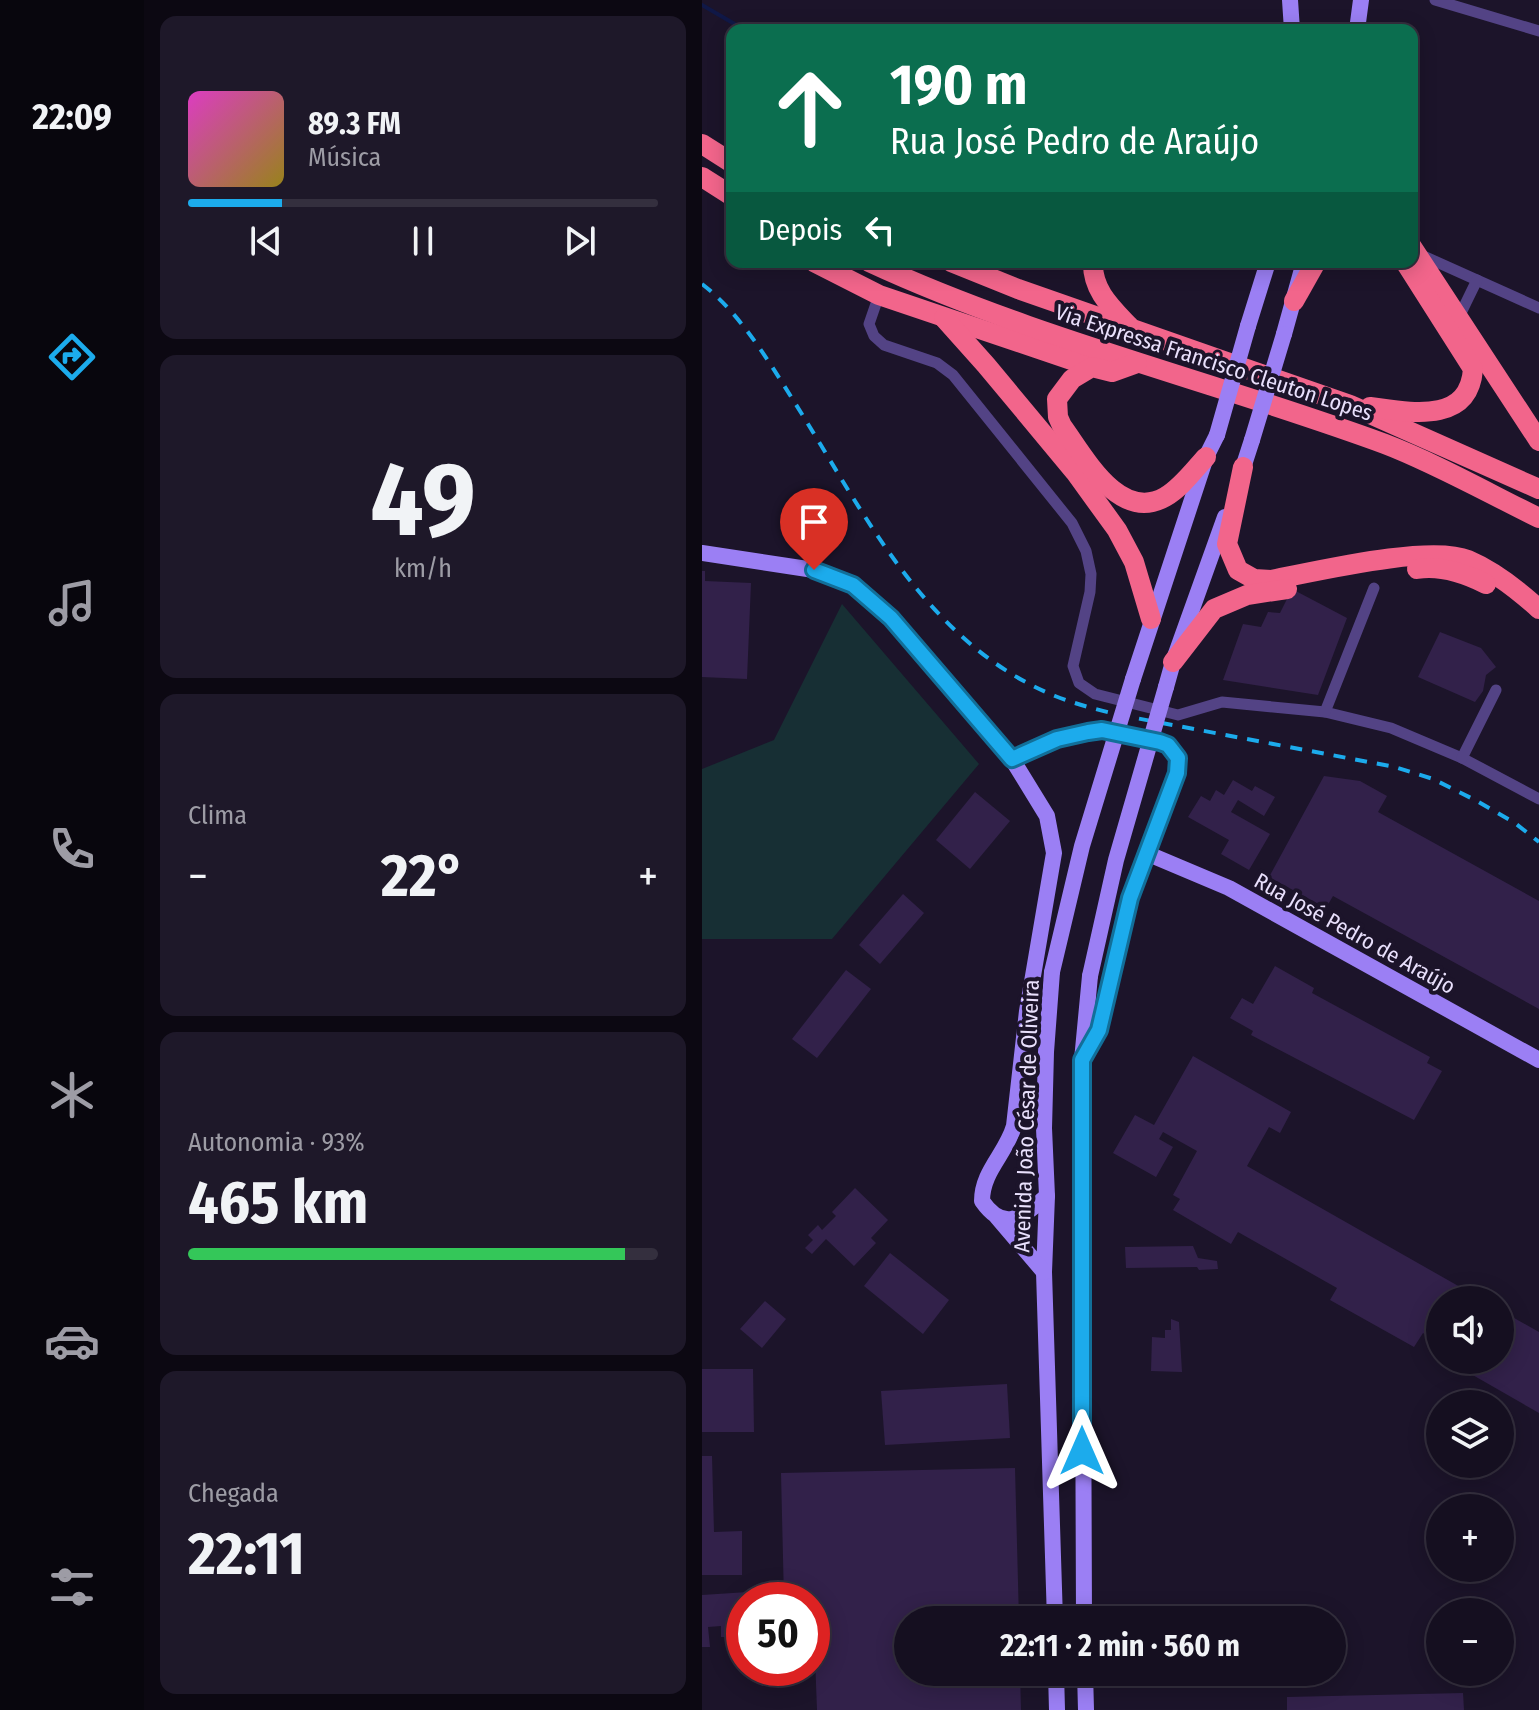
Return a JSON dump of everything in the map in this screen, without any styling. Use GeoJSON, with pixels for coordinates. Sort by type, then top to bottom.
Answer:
{"type":"FeatureCollection","features":[{"type":"Feature","properties":{"kind":"highway"},"geometry":{"type":"LineString","coordinates":[[702,144],[726,159]]}},
{"type":"Feature","properties":{"kind":"highway"},"geometry":{"type":"LineString","coordinates":[[702,177],[726,192]]}},
{"type":"Feature","properties":{"kind":"highway"},"geometry":{"type":"LineString","coordinates":[[1418,264],[1539,441]]}},
{"type":"Feature","properties":{"kind":"highway"},"geometry":{"type":"LineString","coordinates":[[1350,405],[1413,412],[1446,410],[1466,396],[1472,384],[1473,369],[1418,267]]}},
{"type":"Feature","properties":{"kind":"highway"},"geometry":{"type":"LineString","coordinates":[[826,268],[879,295],[1092,367],[1112,372],[1137,363]]}},
{"type":"Feature","properties":{"kind":"highway","name":"Via Expressa Francisco Cleuton Lopes"},"geometry":{"type":"LineString","coordinates":[[883,268],[962,302],[1388,445],[1539,518]]}},
{"type":"Feature","properties":{"kind":"highway","name":"Via Expressa Francisco Cleuton Lopes"},"geometry":{"type":"LineString","coordinates":[[966,268],[1350,405],[1539,489]]}},
{"type":"Feature","properties":{"kind":"highway"},"geometry":{"type":"LineString","coordinates":[[1093,268],[1092,275],[1104,300],[1132,329]]}},
{"type":"Feature","properties":{"kind":"highway"},"geometry":{"type":"LineString","coordinates":[[1294,301],[1313,268]]}},
{"type":"Feature","properties":{"kind":"highway"},"geometry":{"type":"LineString","coordinates":[[944,318],[1075,472],[1117,530],[1134,562],[1151,619]]}},
{"type":"Feature","properties":{"kind":"highway"},"geometry":{"type":"LineString","coordinates":[[1092,367],[1063,387],[1057,399],[1058,417],[1108,487],[1122,498],[1134,501],[1164,498],[1206,457]]}},
{"type":"Feature","properties":{"kind":"highway"},"geometry":{"type":"LineString","coordinates":[[1243,467],[1227,544],[1238,570],[1254,579],[1271,580],[1424,555],[1466,559],[1515,588],[1539,609]]}},
{"type":"Feature","properties":{"kind":"highway"},"geometry":{"type":"LineString","coordinates":[[1173,662],[1214,609],[1229,601],[1247,595],[1425,568],[1467,574],[1508,596],[1539,622]]}},
{"type":"Feature","properties":{"kind":"main road"},"geometry":{"type":"LineString","coordinates":[[1290,0],[1292,24]]}},
{"type":"Feature","properties":{"kind":"main road"},"geometry":{"type":"LineString","coordinates":[[1358,24],[1361,0]]}},
{"type":"Feature","properties":{"kind":"main road","name":"Avenida João César de Oliveira"},"geometry":{"type":"LineString","coordinates":[[1055,1606],[1044,1272],[1047,1196],[1045,1097],[1052,972],[1082,846],[1151,619],[1206,457],[1217,435],[1266,268]]}},
{"type":"Feature","properties":{"kind":"main road"},"geometry":{"type":"LineString","coordinates":[[1084,1606],[1082,1060],[1090,976],[1116,860],[1173,662],[1252,440],[1302,268]]}},
{"type":"Feature","properties":{"kind":"main road"},"geometry":{"type":"LineString","coordinates":[[702,553],[814,570],[853,585],[891,618],[1012,759],[1047,816],[1054,853],[1027,1011],[1014,1126],[1011,1138],[982,1185],[982,1201],[1044,1272]]}},
{"type":"Feature","properties":{"kind":"main road"},"geometry":{"type":"LineString","coordinates":[[1012,759],[1057,739],[1088,732],[1112,732],[1168,745],[1178,758],[1177,773],[1130,898],[1099,1030],[1082,1060]]}},
{"type":"Feature","properties":{"kind":"main road","name":"Rua José Pedro de Araújo"},"geometry":{"type":"LineString","coordinates":[[1146,853],[1229,888],[1539,1060]]}},
{"type":"Feature","properties":{"kind":"main road"},"geometry":{"type":"LineString","coordinates":[[997,1217],[1009,1220],[1018,1218],[1047,1196]]}},
{"type":"Feature","properties":{"kind":"main road"},"geometry":{"type":"LineString","coordinates":[[1056,1686],[1057,1710]]}},
{"type":"Feature","properties":{"kind":"main road"},"geometry":{"type":"LineString","coordinates":[[1085,1686],[1086,1710]]}},
{"type":"Feature","properties":{"kind":"street"},"geometry":{"type":"LineString","coordinates":[[1435,0],[1539,31]]}},
{"type":"Feature","properties":{"kind":"street"},"geometry":{"type":"LineString","coordinates":[[1418,257],[1539,308]]}},
{"type":"Feature","properties":{"kind":"street"},"geometry":{"type":"LineString","coordinates":[[1458,320],[1477,280]]}},
{"type":"Feature","properties":{"kind":"street"},"geometry":{"type":"LineString","coordinates":[[879,295],[869,324],[874,336],[884,345],[937,363],[953,375],[1072,523],[1086,551],[1091,574],[1090,592],[1073,666],[1079,683],[1095,694],[1178,715],[1222,702],[1325,712],[1391,728],[1462,758],[1539,799]]}},
{"type":"Feature","properties":{"kind":"street"},"geometry":{"type":"LineString","coordinates":[[1325,712],[1374,588]]}},
{"type":"Feature","properties":{"kind":"street"},"geometry":{"type":"LineString","coordinates":[[1462,758],[1496,690]]}},
{"type":"Feature","properties":{"kind":"green space"},"geometry":{"type":"Polygon","coordinates":[[[842,604],[979,764],[832,939],[702,939],[702,769],[774,740],[842,604]]]}},
{"type":"Feature","properties":{"kind":"building"},"geometry":{"type":"Polygon","coordinates":[[[702,571],[705,571],[705,581],[751,583],[747,679],[702,677],[702,571]]]}},
{"type":"Feature","properties":{"kind":"building"},"geometry":{"type":"Polygon","coordinates":[[[1292,589],[1347,618],[1318,695],[1223,680],[1243,624],[1261,627],[1268,612],[1280,613],[1292,589]]]}},
{"type":"Feature","properties":{"kind":"building"},"geometry":{"type":"Polygon","coordinates":[[[1440,632],[1481,648],[1496,667],[1486,675],[1483,691],[1475,702],[1418,677],[1440,632]]]}},
{"type":"Feature","properties":{"kind":"building"},"geometry":{"type":"Polygon","coordinates":[[[1324,776],[1360,781],[1387,796],[1378,812],[1539,901],[1539,1009],[1333,896],[1326,908],[1269,877],[1324,776]]]}},
{"type":"Feature","properties":{"kind":"building"},"geometry":{"type":"Polygon","coordinates":[[[1233,780],[1252,791],[1255,786],[1275,797],[1264,816],[1238,800],[1231,812],[1270,834],[1249,870],[1221,854],[1229,840],[1188,817],[1201,796],[1210,801],[1216,790],[1224,795],[1233,780]]]}},
{"type":"Feature","properties":{"kind":"building"},"geometry":{"type":"Polygon","coordinates":[[[975,792],[1010,821],[970,869],[936,840],[975,792]]]}},
{"type":"Feature","properties":{"kind":"building"},"geometry":{"type":"Polygon","coordinates":[[[903,894],[924,913],[880,964],[859,945],[903,894]]]}},
{"type":"Feature","properties":{"kind":"building"},"geometry":{"type":"Polygon","coordinates":[[[1275,966],[1314,988],[1312,993],[1430,1057],[1427,1063],[1442,1071],[1414,1120],[1251,1035],[1253,1031],[1230,1018],[1242,998],[1253,1004],[1275,966]]]}},
{"type":"Feature","properties":{"kind":"building"},"geometry":{"type":"Polygon","coordinates":[[[846,970],[871,989],[817,1058],[792,1039],[846,970]]]}},
{"type":"Feature","properties":{"kind":"building"},"geometry":{"type":"Polygon","coordinates":[[[1193,1056],[1291,1112],[1280,1133],[1269,1127],[1247,1166],[1458,1286],[1426,1286],[1426,1335],[1423,1333],[1414,1347],[1330,1300],[1337,1288],[1238,1232],[1231,1244],[1173,1210],[1180,1199],[1173,1195],[1197,1151],[1163,1132],[1159,1139],[1173,1147],[1156,1177],[1113,1153],[1135,1115],[1154,1125],[1193,1056]]]}},
{"type":"Feature","properties":{"kind":"building"},"geometry":{"type":"Polygon","coordinates":[[[855,1188],[888,1220],[871,1238],[876,1243],[854,1266],[826,1239],[812,1254],[805,1248],[813,1240],[808,1235],[818,1225],[822,1230],[836,1216],[832,1212],[855,1188]]]}},
{"type":"Feature","properties":{"kind":"building"},"geometry":{"type":"Polygon","coordinates":[[[1193,1246],[1198,1258],[1217,1261],[1218,1269],[1126,1268],[1125,1247],[1193,1246]]]}},
{"type":"Feature","properties":{"kind":"building"},"geometry":{"type":"Polygon","coordinates":[[[890,1253],[949,1300],[923,1334],[864,1286],[890,1253]]]}},
{"type":"Feature","properties":{"kind":"building"},"geometry":{"type":"Polygon","coordinates":[[[765,1301],[786,1319],[762,1348],[740,1329],[765,1301]]]}},
{"type":"Feature","properties":{"kind":"building"},"geometry":{"type":"Polygon","coordinates":[[[1514,1318],[1539,1332],[1539,1413],[1514,1399],[1514,1390],[1499,1390],[1471,1374],[1514,1374],[1514,1318]]]}},
{"type":"Feature","properties":{"kind":"building"},"geometry":{"type":"Polygon","coordinates":[[[1171,1319],[1179,1322],[1182,1372],[1151,1371],[1152,1337],[1165,1338],[1165,1330],[1171,1330],[1171,1319]]]}},
{"type":"Feature","properties":{"kind":"building"},"geometry":{"type":"Polygon","coordinates":[[[702,1369],[753,1369],[754,1432],[702,1432],[702,1369]]]}},
{"type":"Feature","properties":{"kind":"building"},"geometry":{"type":"Polygon","coordinates":[[[1007,1384],[1010,1438],[885,1445],[881,1391],[1007,1384]]]}},
{"type":"Feature","properties":{"kind":"building"},"geometry":{"type":"Polygon","coordinates":[[[702,1456],[712,1456],[714,1532],[742,1531],[742,1575],[702,1575],[702,1456]]]}},
{"type":"Feature","properties":{"kind":"building"},"geometry":{"type":"Polygon","coordinates":[[[1015,1468],[1019,1606],[894,1606],[894,1686],[1020,1686],[1021,1710],[817,1710],[816,1686],[830,1686],[830,1582],[784,1582],[781,1473],[1015,1468]]]}},
{"type":"Feature","properties":{"kind":"building"},"geometry":{"type":"Polygon","coordinates":[[[726,1593],[726,1637],[721,1637],[721,1626],[708,1627],[710,1647],[702,1647],[702,1595],[726,1593]]]}},
{"type":"Feature","properties":{"kind":"building"},"geometry":{"type":"Polygon","coordinates":[[[1463,1693],[1464,1710],[1287,1710],[1287,1697],[1463,1693]]]}},
{"type":"Feature","properties":{"kind":"waterway"},"geometry":{"type":"LineString","coordinates":[[702,5],[735,24]]}},
{"type":"Feature","properties":{"kind":"railway"},"geometry":{"type":"LineString","coordinates":[[702,284],[729,309],[753,339],[874,531],[903,571],[935,609],[970,643],[1010,673],[1055,696],[1099,710],[1395,767],[1433,779],[1515,823],[1539,842]]}},
{"type":"Feature","properties":{"kind":"route"},"geometry":{"type":"LineString","coordinates":[[814,570],[853,585],[891,618],[1012,759],[1057,739],[1102,730],[1160,742],[1168,745],[1178,758],[1177,773],[1130,898],[1099,1030],[1082,1060],[1082,1451]]}}]}
